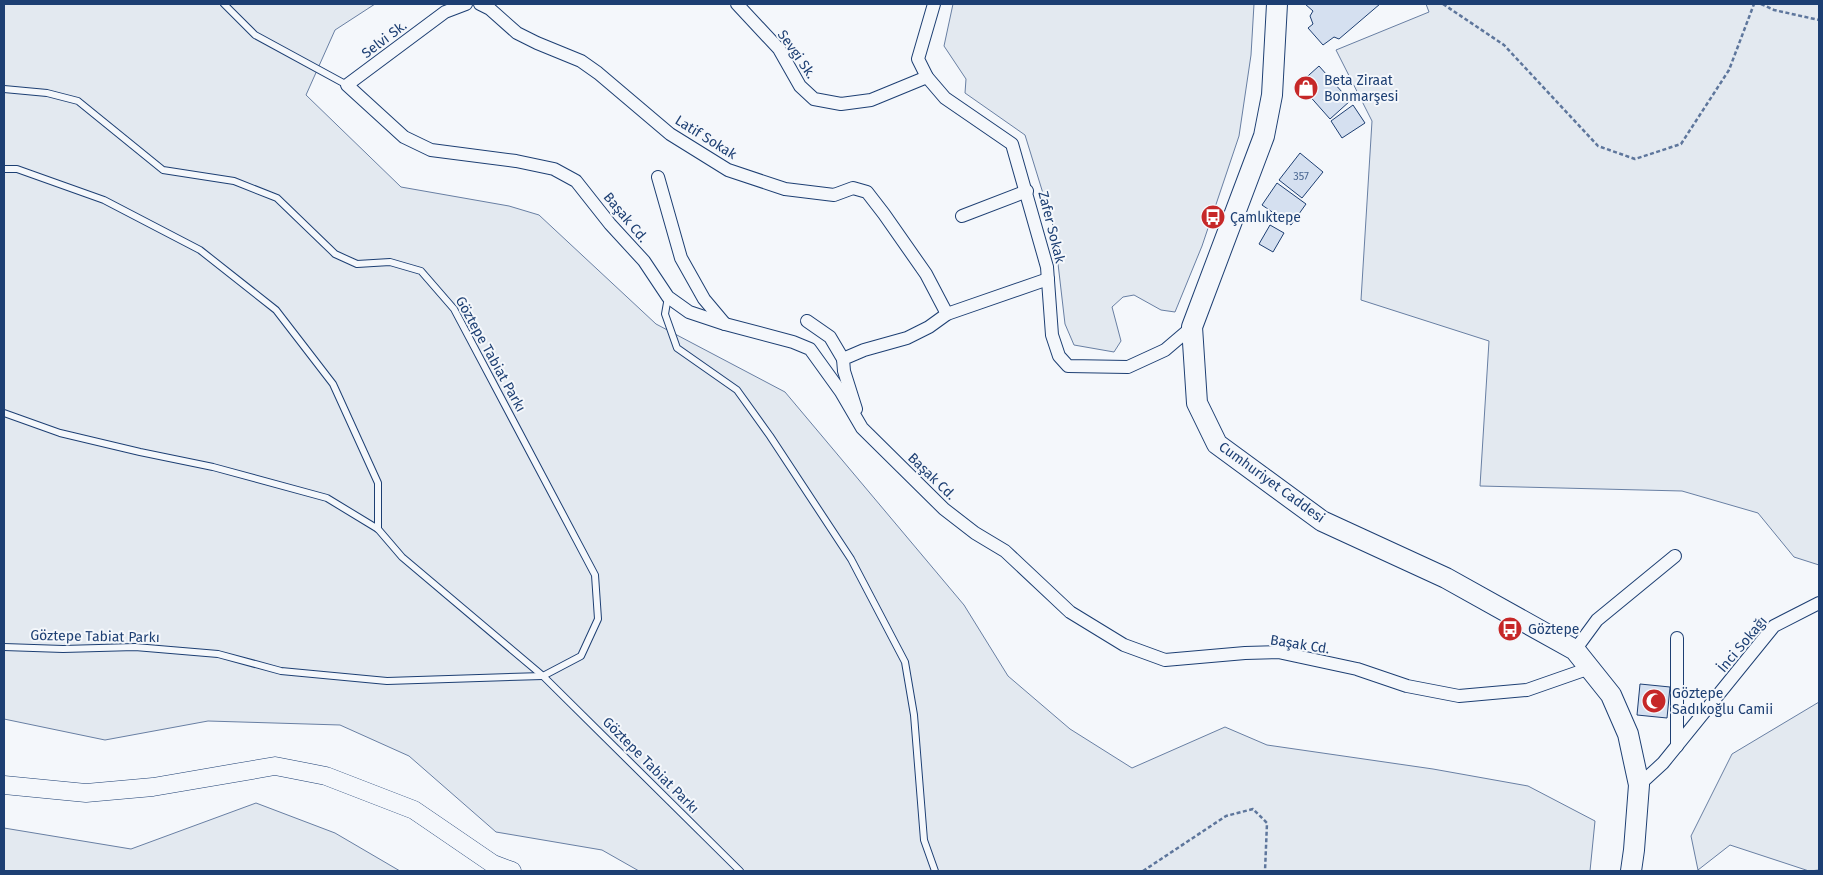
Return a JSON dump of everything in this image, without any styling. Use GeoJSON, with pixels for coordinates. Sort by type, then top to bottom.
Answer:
{"type":"FeatureCollection","features":[{"type":"Feature","properties":{"kind":"main road","name":"Cumhuriyet Caddesi"},"geometry":{"type":"LineString","coordinates":[[1277,4],[1272,95],[1264,136],[1192,327],[1197,403],[1217,444],[1322,521],[1446,578],[1575,650],[1611,695],[1624,726],[1639,785],[1631,871]]}},
{"type":"Feature","properties":{"kind":"main road"},"geometry":{"type":"LineString","coordinates":[[4,785],[86,793],[153,787],[275,766],[326,776],[414,810],[493,864],[512,871]]}},
{"type":"Feature","properties":{"kind":"street","name":"Selvi Sk."},"geometry":{"type":"LineString","coordinates":[[347,85],[445,12],[466,4]]}},
{"type":"Feature","properties":{"kind":"street","name":"Latif Sokak"},"geometry":{"type":"LineString","coordinates":[[480,4],[490,9],[517,33],[581,61],[598,72],[670,134],[728,170],[785,189],[834,195],[853,188],[867,192],[926,274],[947,314]]}},
{"type":"Feature","properties":{"kind":"street","name":"Sevgi Sk."},"geometry":{"type":"LineString","coordinates":[[737,4],[778,49],[800,86],[814,99],[841,104],[871,100],[927,77]]}},
{"type":"Feature","properties":{"kind":"street","name":"Zafer Sokak"},"geometry":{"type":"LineString","coordinates":[[934,4],[918,59],[927,77],[944,98],[1012,144],[1048,266],[1052,335],[1059,356],[1068,366],[1128,367],[1165,350],[1192,327]]}},
{"type":"Feature","properties":{"kind":"street","name":"Başak Cd."},"geometry":{"type":"LineString","coordinates":[[347,85],[404,137],[431,150],[516,161],[554,169],[576,180],[610,224],[644,261],[668,297],[689,312],[725,324],[793,342],[810,349],[841,392],[862,428],[944,509],[975,533],[1004,551],[1070,612],[1124,645],[1165,660],[1278,652],[1356,669],[1407,686],[1459,696],[1527,690],[1590,668]]}},
{"type":"Feature","properties":{"kind":"street"},"geometry":{"type":"LineString","coordinates":[[658,177],[681,258],[704,299],[725,324]]}},
{"type":"Feature","properties":{"kind":"street"},"geometry":{"type":"LineString","coordinates":[[962,216],[1027,191]]}},
{"type":"Feature","properties":{"kind":"street"},"geometry":{"type":"LineString","coordinates":[[843,359],[864,350],[907,338],[929,327],[947,314],[1048,279]]}},
{"type":"Feature","properties":{"kind":"street"},"geometry":{"type":"LineString","coordinates":[[807,321],[830,337],[843,359],[844,371],[862,428]]}},
{"type":"Feature","properties":{"kind":"street"},"geometry":{"type":"LineString","coordinates":[[1575,650],[1596,620],[1675,556]]}},
{"type":"Feature","properties":{"kind":"street","name":"İnci Sokağı"},"geometry":{"type":"LineString","coordinates":[[1639,785],[1663,763],[1774,626],[1819,603]]}},
{"type":"Feature","properties":{"kind":"street"},"geometry":{"type":"LineString","coordinates":[[1677,638],[1677,746]]}},
{"type":"Feature","properties":{"kind":"lane"},"geometry":{"type":"LineString","coordinates":[[224,4],[255,34],[347,85]]}},
{"type":"Feature","properties":{"kind":"lane","name":"Göztepe Tabiat Parkı"},"geometry":{"type":"LineString","coordinates":[[4,89],[47,93],[78,101],[163,170],[234,181],[277,198],[335,254],[357,264],[390,262],[421,271],[454,309],[595,575],[598,619],[581,656],[543,676],[387,681],[281,671],[218,654],[153,648],[63,649],[4,647]]}},
{"type":"Feature","properties":{"kind":"lane"},"geometry":{"type":"LineString","coordinates":[[4,169],[17,169],[112,204],[200,250],[276,310],[334,384],[378,483],[378,529]]}},
{"type":"Feature","properties":{"kind":"lane"},"geometry":{"type":"LineString","coordinates":[[668,297],[665,314],[678,348],[736,390],[770,436],[851,559],[906,662],[914,715],[924,840],[935,871]]}},
{"type":"Feature","properties":{"kind":"lane","name":"Göztepe Tabiat Parkı"},"geometry":{"type":"LineString","coordinates":[[4,413],[60,433],[213,467],[327,498],[378,529],[402,557],[543,676],[740,871]]}},
{"type":"Feature","properties":{"kind":"path"},"geometry":{"type":"LineString","coordinates":[[1443,4],[1504,45],[1598,146],[1635,159],[1681,144],[1728,70],[1754,4]]}},
{"type":"Feature","properties":{"kind":"path"},"geometry":{"type":"LineString","coordinates":[[1761,4],[1774,10],[1819,20]]}},
{"type":"Feature","properties":{"kind":"path"},"geometry":{"type":"LineString","coordinates":[[1143,871],[1226,816],[1253,809],[1267,823],[1265,871]]}},
{"type":"Feature","properties":{"kind":"shaded area"},"geometry":{"type":"Polygon","coordinates":[[[4,4],[375,4],[335,30],[306,95],[401,187],[509,206],[539,215],[656,324],[785,392],[964,605],[1008,676],[1070,729],[1132,768],[1225,727],[1267,745],[1433,769],[1528,786],[1595,821],[1590,871],[639,871],[602,850],[496,832],[409,756],[340,725],[208,721],[105,740],[4,719],[4,4]]]}},
{"type":"Feature","properties":{"kind":"shaded area"},"geometry":{"type":"Polygon","coordinates":[[[953,4],[1254,4],[1251,55],[1239,136],[1202,246],[1175,312],[1161,310],[1134,295],[1123,297],[1112,307],[1121,341],[1114,352],[1074,345],[1065,324],[1054,229],[1025,135],[965,93],[966,79],[944,46],[953,4]]]}},
{"type":"Feature","properties":{"kind":"shaded area"},"geometry":{"type":"Polygon","coordinates":[[[1426,4],[1819,4],[1819,565],[1794,557],[1758,513],[1682,491],[1480,486],[1489,341],[1361,300],[1372,121],[1336,50],[1429,12],[1426,4]]]}},
{"type":"Feature","properties":{"kind":"shaded area"},"geometry":{"type":"Polygon","coordinates":[[[1819,702],[1819,870],[1809,871],[1730,845],[1698,870],[1691,836],[1732,754],[1819,702]]]}},
{"type":"Feature","properties":{"kind":"shaded area"},"geometry":{"type":"Polygon","coordinates":[[[256,803],[335,833],[400,871],[4,871],[4,828],[131,849],[256,803]]]}},
{"type":"Feature","properties":{"kind":"building"},"geometry":{"type":"Polygon","coordinates":[[[1305,4],[1380,4],[1339,39],[1334,37],[1323,45],[1308,28],[1313,24],[1310,16],[1313,11],[1305,4]]]}},
{"type":"Feature","properties":{"kind":"building"},"geometry":{"type":"Polygon","coordinates":[[[1319,66],[1350,101],[1330,119],[1299,84],[1319,66]]]}},
{"type":"Feature","properties":{"kind":"building"},"geometry":{"type":"Polygon","coordinates":[[[1353,105],[1365,123],[1342,138],[1331,121],[1353,105]]]}},
{"type":"Feature","properties":{"kind":"building"},"geometry":{"type":"Polygon","coordinates":[[[1300,153],[1323,172],[1302,198],[1279,180],[1300,153]]]}},
{"type":"Feature","properties":{"kind":"building"},"geometry":{"type":"Polygon","coordinates":[[[1277,183],[1306,204],[1291,225],[1262,205],[1277,183]]]}},
{"type":"Feature","properties":{"kind":"building"},"geometry":{"type":"Polygon","coordinates":[[[1270,225],[1284,233],[1273,252],[1259,244],[1270,225]]]}},
{"type":"Feature","properties":{"kind":"building","name":"Göztepe Sadıkoğlu Camii"},"geometry":{"type":"Polygon","coordinates":[[[1640,684],[1670,687],[1667,718],[1637,715],[1640,684]]]}},
{"type":"Feature","properties":{"kind":"place","name":"Beta Ziraat Bonmarşesi"},"geometry":{"type":"Point","coordinates":[1306,88]}},
{"type":"Feature","properties":{"kind":"place","name":"Çamlıktepe"},"geometry":{"type":"Point","coordinates":[1213,217]}},
{"type":"Feature","properties":{"kind":"place","name":"Göztepe"},"geometry":{"type":"Point","coordinates":[1510,629]}},
{"type":"Feature","properties":{"kind":"place","name":"Göztepe Sadıkoğlu Camii"},"geometry":{"type":"Point","coordinates":[1654,701]}}]}
